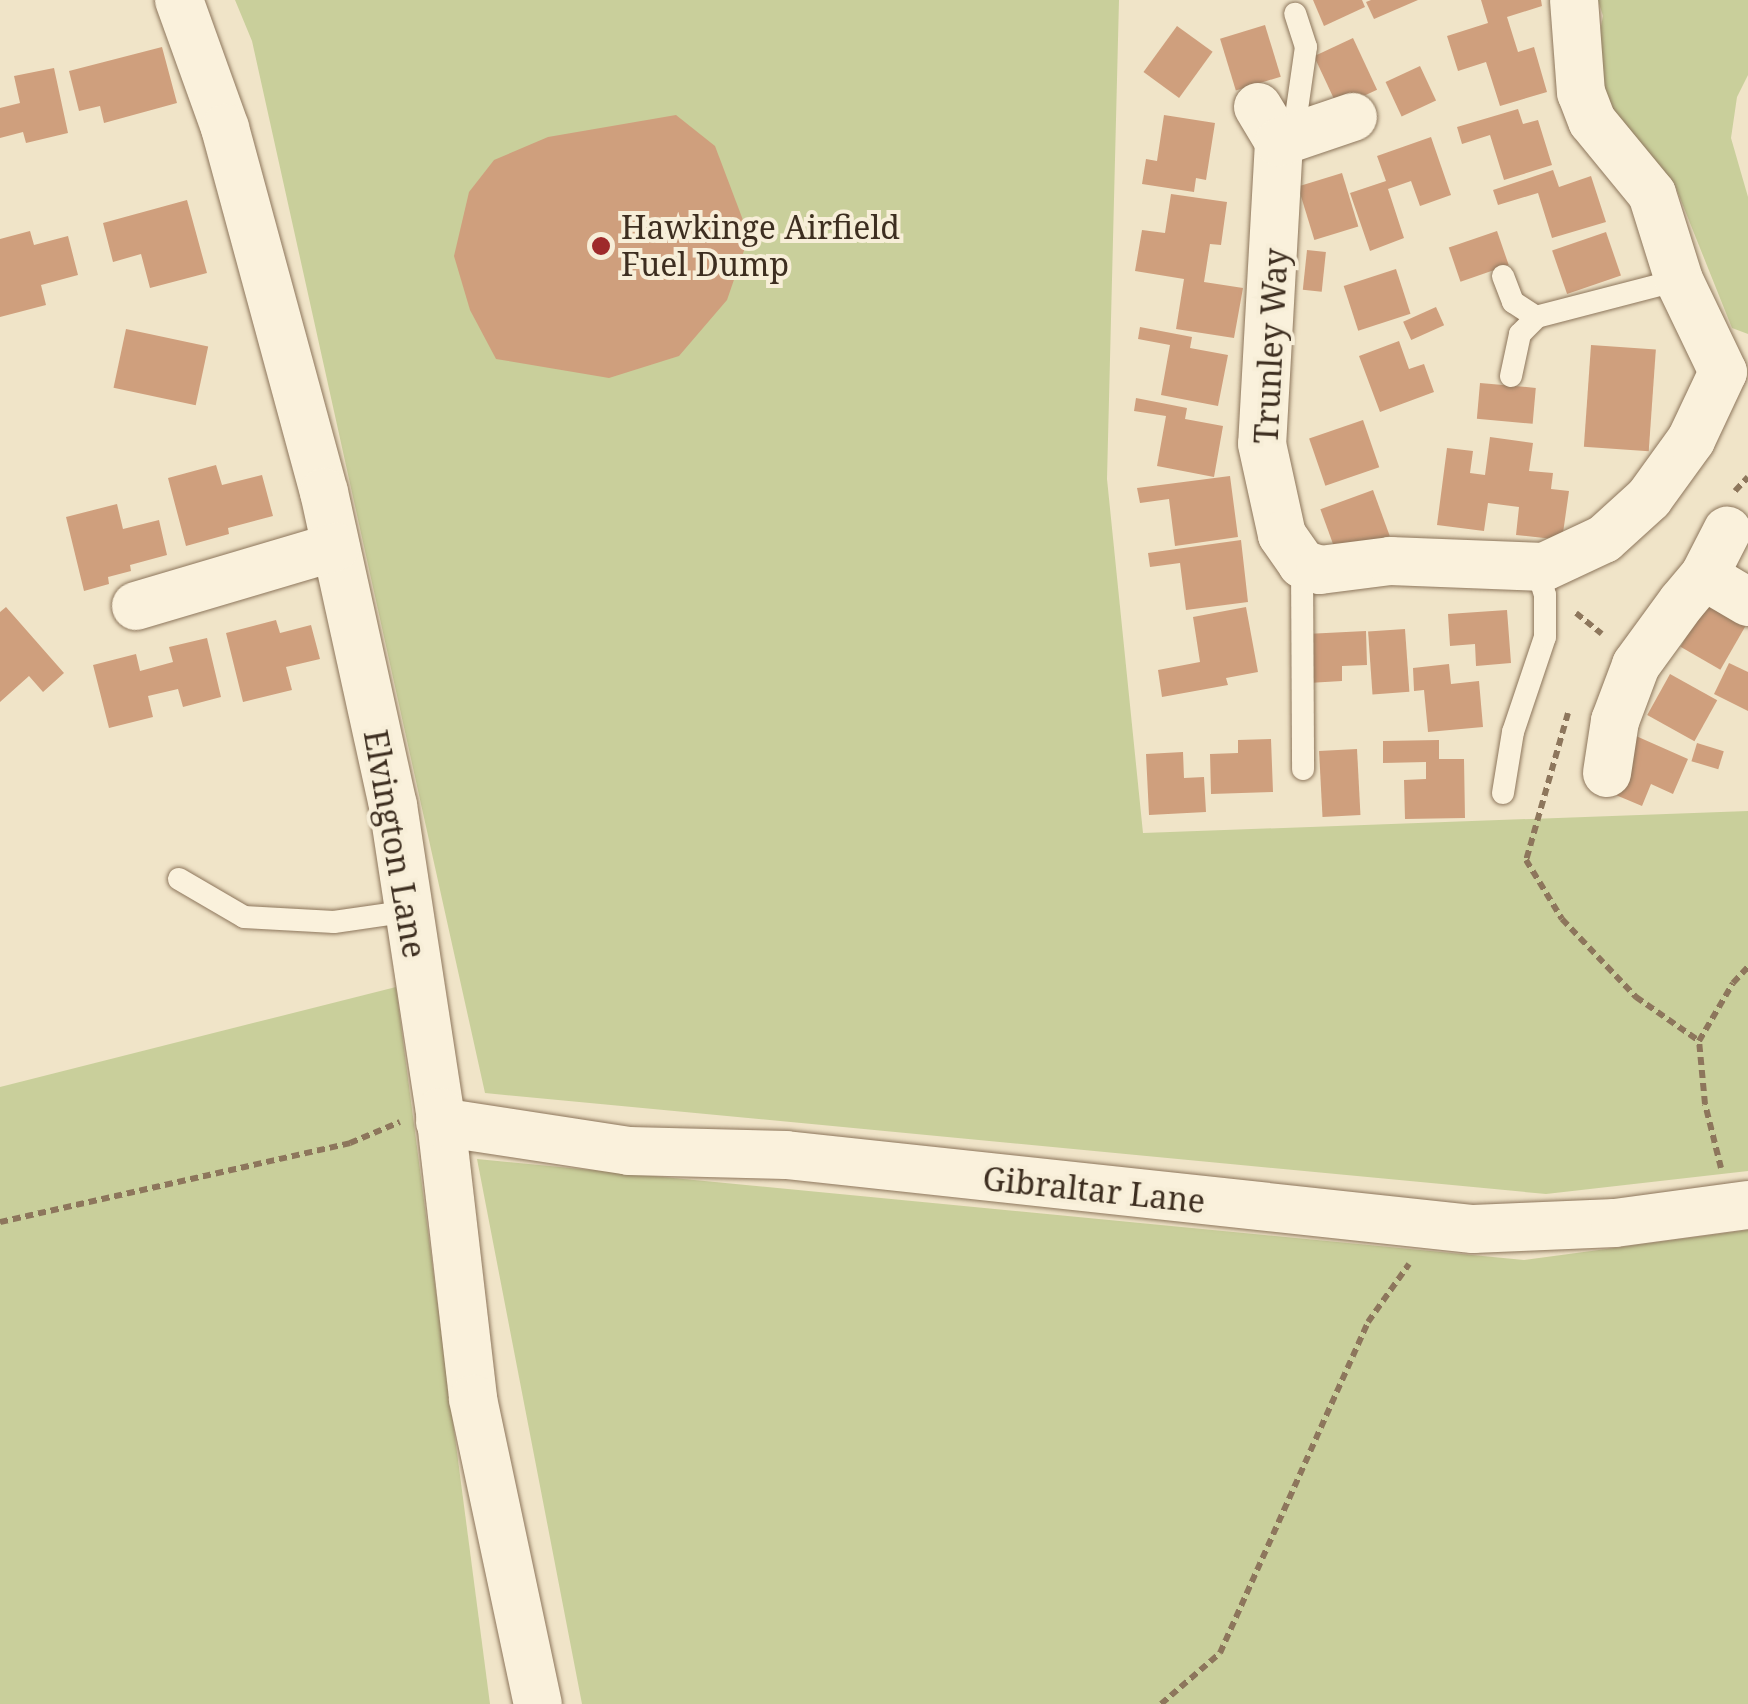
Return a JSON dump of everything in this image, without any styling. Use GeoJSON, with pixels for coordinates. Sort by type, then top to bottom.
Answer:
{"type":"FeatureCollection","features":[{"type":"Feature","properties":{"kind":"street","name":"Elvington Lane"},"geometry":{"type":"LineString","coordinates":[[179,0],[226,128],[334,547],[392,805],[440,1117],[473,1399],[538,1704]]}},
{"type":"Feature","properties":{"kind":"street"},"geometry":{"type":"LineString","coordinates":[[1302,564],[1320,570],[1390,561],[1538,568],[1604,539],[1649,498],[1736,371],[1679,280],[1652,194],[1592,120],[1581,93],[1574,0]]}},
{"type":"Feature","properties":{"kind":"street"},"geometry":{"type":"LineString","coordinates":[[1277,129],[1354,117]]}},
{"type":"Feature","properties":{"kind":"street","name":"Trunley Way"},"geometry":{"type":"LineString","coordinates":[[1277,129],[1262,444],[1276,520],[1302,564]]}},
{"type":"Feature","properties":{"kind":"street"},"geometry":{"type":"LineString","coordinates":[[1607,773],[1620,702],[1636,665],[1704,576],[1727,531]]}},
{"type":"Feature","properties":{"kind":"street"},"geometry":{"type":"LineString","coordinates":[[136,606],[334,547]]}},
{"type":"Feature","properties":{"kind":"street"},"geometry":{"type":"LineString","coordinates":[[1704,576],[1748,602]]}},
{"type":"Feature","properties":{"kind":"street","name":"Gibraltar Lane"},"geometry":{"type":"LineString","coordinates":[[440,1117],[629,1150],[786,1155],[1473,1230],[1615,1223],[1734,1207]]}},
{"type":"Feature","properties":{"kind":"lane"},"geometry":{"type":"LineString","coordinates":[[1277,129],[1306,47],[1296,14]]}},
{"type":"Feature","properties":{"kind":"lane"},"geometry":{"type":"LineString","coordinates":[[1503,276],[1519,309],[1538,316]]}},
{"type":"Feature","properties":{"kind":"lane"},"geometry":{"type":"LineString","coordinates":[[1511,376],[1520,334],[1538,316],[1679,280]]}},
{"type":"Feature","properties":{"kind":"lane"},"geometry":{"type":"LineString","coordinates":[[1302,564],[1303,769]]}},
{"type":"Feature","properties":{"kind":"lane"},"geometry":{"type":"LineString","coordinates":[[1503,793],[1513,732],[1545,637],[1545,595],[1538,568]]}},
{"type":"Feature","properties":{"kind":"lane"},"geometry":{"type":"LineString","coordinates":[[179,879],[244,917],[334,922],[409,912]]}},
{"type":"Feature","properties":{"kind":"path"},"geometry":{"type":"LineString","coordinates":[[1540,815],[1526,860],[1562,919],[1636,996],[1699,1041]]}},
{"type":"Feature","properties":{"kind":"path"},"geometry":{"type":"LineString","coordinates":[[1734,1207],[1705,1104],[1699,1041],[1733,983],[1748,966]]}},
{"type":"Feature","properties":{"kind":"path"},"geometry":{"type":"LineString","coordinates":[[0,1222],[350,1142],[414,1116],[440,1117]]}},
{"type":"Feature","properties":{"kind":"path"},"geometry":{"type":"LineString","coordinates":[[1162,1704],[1220,1653],[1368,1322],[1408,1266]]}},
{"type":"Feature","properties":{"kind":"green space"},"geometry":{"type":"Polygon","coordinates":[[[235,0],[1119,0],[1107,479],[1143,833],[1748,811],[1748,1171],[1546,1194],[485,1093],[252,41],[235,0]]]}},
{"type":"Feature","properties":{"kind":"green space"},"geometry":{"type":"Polygon","coordinates":[[[1598,0],[1748,0],[1748,75],[1737,97],[1731,138],[1748,197],[1748,334],[1732,328],[1674,183],[1618,117],[1599,83],[1597,46],[1603,16],[1598,0]]]}},
{"type":"Feature","properties":{"kind":"green space"},"geometry":{"type":"Polygon","coordinates":[[[396,987],[490,1704],[0,1704],[0,1087],[396,987]]]}},
{"type":"Feature","properties":{"kind":"green space"},"geometry":{"type":"Polygon","coordinates":[[[477,1159],[1524,1260],[1748,1230],[1748,1704],[582,1704],[477,1159]]]}},
{"type":"Feature","properties":{"kind":"building"},"geometry":{"type":"Polygon","coordinates":[[[1313,0],[1362,0],[1365,7],[1324,26],[1313,0]]]}},
{"type":"Feature","properties":{"kind":"building"},"geometry":{"type":"Polygon","coordinates":[[[1418,0],[1374,19],[1366,2],[1418,0]]]}},
{"type":"Feature","properties":{"kind":"building"},"geometry":{"type":"Polygon","coordinates":[[[1481,0],[1541,0],[1542,6],[1507,17],[1518,52],[1534,47],[1547,92],[1500,106],[1486,62],[1458,71],[1447,36],[1488,23],[1481,0]]]}},
{"type":"Feature","properties":{"kind":"building"},"geometry":{"type":"Polygon","coordinates":[[[1265,25],[1281,77],[1236,90],[1220,39],[1265,25]]]}},
{"type":"Feature","properties":{"kind":"building"},"geometry":{"type":"Polygon","coordinates":[[[1177,26],[1213,52],[1179,98],[1143,72],[1177,26]]]}},
{"type":"Feature","properties":{"kind":"building"},"geometry":{"type":"Polygon","coordinates":[[[1353,38],[1377,90],[1338,108],[1314,56],[1353,38]]]}},
{"type":"Feature","properties":{"kind":"building"},"geometry":{"type":"Polygon","coordinates":[[[162,47],[177,103],[104,123],[100,106],[79,111],[69,71],[162,47]]]}},
{"type":"Feature","properties":{"kind":"building"},"geometry":{"type":"Polygon","coordinates":[[[1420,66],[1436,100],[1402,116],[1386,82],[1420,66]]]}},
{"type":"Feature","properties":{"kind":"building"},"geometry":{"type":"Polygon","coordinates":[[[54,68],[68,133],[26,143],[23,132],[0,138],[0,108],[20,103],[14,76],[54,68]]]}},
{"type":"Feature","properties":{"kind":"building"},"geometry":{"type":"Polygon","coordinates":[[[1518,109],[1523,124],[1538,120],[1552,165],[1504,180],[1490,135],[1462,144],[1457,127],[1518,109]]]}},
{"type":"Feature","properties":{"kind":"building","name":"Hawkinge Airfield Fuel Dump"},"geometry":{"type":"Polygon","coordinates":[[[676,115],[715,146],[749,236],[727,300],[679,356],[609,378],[496,359],[470,310],[454,256],[469,192],[494,160],[548,137],[676,115]]]}},
{"type":"Feature","properties":{"kind":"building"},"geometry":{"type":"Polygon","coordinates":[[[1164,115],[1215,123],[1206,180],[1196,178],[1194,192],[1142,184],[1146,159],[1157,161],[1164,115]]]}},
{"type":"Feature","properties":{"kind":"building"},"geometry":{"type":"Polygon","coordinates":[[[1431,137],[1451,195],[1420,206],[1411,181],[1388,189],[1404,238],[1370,251],[1350,193],[1386,181],[1377,156],[1431,137]]]}},
{"type":"Feature","properties":{"kind":"building"},"geometry":{"type":"Polygon","coordinates":[[[1553,170],[1559,187],[1591,176],[1606,222],[1552,238],[1538,193],[1498,205],[1493,190],[1553,170]]]}},
{"type":"Feature","properties":{"kind":"building"},"geometry":{"type":"Polygon","coordinates":[[[1342,173],[1358,227],[1314,240],[1298,186],[1342,173]]]}},
{"type":"Feature","properties":{"kind":"building"},"geometry":{"type":"Polygon","coordinates":[[[1171,194],[1227,202],[1221,245],[1210,244],[1204,282],[1243,288],[1234,338],[1176,329],[1184,279],[1135,271],[1142,230],[1165,233],[1171,194]]]}},
{"type":"Feature","properties":{"kind":"building"},"geometry":{"type":"Polygon","coordinates":[[[187,200],[207,273],[150,288],[141,254],[113,262],[103,223],[187,200]]]}},
{"type":"Feature","properties":{"kind":"building"},"geometry":{"type":"Polygon","coordinates":[[[30,231],[34,245],[68,236],[78,275],[41,285],[46,305],[0,317],[0,239],[30,231]]]}},
{"type":"Feature","properties":{"kind":"building"},"geometry":{"type":"Polygon","coordinates":[[[1497,231],[1509,265],[1460,282],[1449,248],[1497,231]]]}},
{"type":"Feature","properties":{"kind":"building"},"geometry":{"type":"Polygon","coordinates":[[[1606,232],[1621,275],[1567,294],[1552,251],[1606,232]]]}},
{"type":"Feature","properties":{"kind":"building"},"geometry":{"type":"Polygon","coordinates":[[[1307,250],[1326,252],[1322,292],[1303,290],[1307,250]]]}},
{"type":"Feature","properties":{"kind":"building"},"geometry":{"type":"Polygon","coordinates":[[[1396,269],[1411,314],[1358,331],[1344,286],[1396,269]]]}},
{"type":"Feature","properties":{"kind":"building"},"geometry":{"type":"Polygon","coordinates":[[[1436,307],[1444,325],[1411,340],[1403,322],[1436,307]]]}},
{"type":"Feature","properties":{"kind":"building"},"geometry":{"type":"Polygon","coordinates":[[[1140,327],[1192,337],[1190,348],[1228,355],[1218,406],[1161,395],[1170,345],[1138,339],[1140,327]]]}},
{"type":"Feature","properties":{"kind":"building"},"geometry":{"type":"Polygon","coordinates":[[[126,329],[208,346],[196,405],[114,388],[126,329]]]}},
{"type":"Feature","properties":{"kind":"building"},"geometry":{"type":"Polygon","coordinates":[[[1399,341],[1409,369],[1424,364],[1434,392],[1380,412],[1359,356],[1399,341]]]}},
{"type":"Feature","properties":{"kind":"building"},"geometry":{"type":"Polygon","coordinates":[[[1591,345],[1656,350],[1649,451],[1584,447],[1591,345]]]}},
{"type":"Feature","properties":{"kind":"building"},"geometry":{"type":"Polygon","coordinates":[[[1480,383],[1536,388],[1533,424],[1477,419],[1480,383]]]}},
{"type":"Feature","properties":{"kind":"building"},"geometry":{"type":"Polygon","coordinates":[[[1136,398],[1187,408],[1185,419],[1223,426],[1214,477],[1157,466],[1166,416],[1134,411],[1136,398]]]}},
{"type":"Feature","properties":{"kind":"building"},"geometry":{"type":"Polygon","coordinates":[[[1363,420],[1379,467],[1325,486],[1309,439],[1363,420]]]}},
{"type":"Feature","properties":{"kind":"building"},"geometry":{"type":"Polygon","coordinates":[[[1490,437],[1533,443],[1529,471],[1553,473],[1551,489],[1569,491],[1562,540],[1516,535],[1519,507],[1488,503],[1484,531],[1437,525],[1447,448],[1473,451],[1470,473],[1485,475],[1490,437]]]}},
{"type":"Feature","properties":{"kind":"building"},"geometry":{"type":"Polygon","coordinates":[[[216,465],[222,485],[262,475],[273,516],[228,528],[229,534],[186,546],[168,478],[216,465]]]}},
{"type":"Feature","properties":{"kind":"building"},"geometry":{"type":"Polygon","coordinates":[[[1230,476],[1238,537],[1175,546],[1169,499],[1140,503],[1137,488],[1230,476]]]}},
{"type":"Feature","properties":{"kind":"building"},"geometry":{"type":"Polygon","coordinates":[[[1373,490],[1390,536],[1337,555],[1320,509],[1373,490]]]}},
{"type":"Feature","properties":{"kind":"building"},"geometry":{"type":"Polygon","coordinates":[[[117,504],[123,529],[159,520],[167,555],[130,565],[131,571],[108,577],[109,584],[84,591],[66,517],[117,504]]]}},
{"type":"Feature","properties":{"kind":"building"},"geometry":{"type":"Polygon","coordinates":[[[1241,540],[1248,602],[1186,610],[1180,563],[1150,567],[1148,553],[1241,540]]]}},
{"type":"Feature","properties":{"kind":"building"},"geometry":{"type":"Polygon","coordinates":[[[1708,599],[1748,622],[1720,670],[1680,647],[1708,599]]]}},
{"type":"Feature","properties":{"kind":"building"},"geometry":{"type":"Polygon","coordinates":[[[6,607],[64,673],[43,692],[29,676],[0,702],[0,612],[6,607]]]}},
{"type":"Feature","properties":{"kind":"building"},"geometry":{"type":"Polygon","coordinates":[[[1246,607],[1258,672],[1226,678],[1228,685],[1162,697],[1158,670],[1200,662],[1193,617],[1246,607]]]}},
{"type":"Feature","properties":{"kind":"building"},"geometry":{"type":"Polygon","coordinates":[[[1507,610],[1511,663],[1476,666],[1475,644],[1450,646],[1448,614],[1507,610]]]}},
{"type":"Feature","properties":{"kind":"building"},"geometry":{"type":"Polygon","coordinates":[[[276,620],[280,633],[311,625],[320,659],[286,667],[292,690],[243,702],[226,633],[276,620]]]}},
{"type":"Feature","properties":{"kind":"building"},"geometry":{"type":"Polygon","coordinates":[[[1405,629],[1409,692],[1372,694],[1368,632],[1405,629]]]}},
{"type":"Feature","properties":{"kind":"building"},"geometry":{"type":"Polygon","coordinates":[[[1366,631],[1367,665],[1342,666],[1342,681],[1308,683],[1306,634],[1366,631]]]}},
{"type":"Feature","properties":{"kind":"building"},"geometry":{"type":"Polygon","coordinates":[[[207,638],[221,697],[183,707],[178,689],[148,696],[153,717],[109,728],[93,665],[136,654],[140,671],[173,662],[169,647],[207,638]]]}},
{"type":"Feature","properties":{"kind":"building"},"geometry":{"type":"Polygon","coordinates":[[[1729,663],[1748,672],[1748,711],[1714,694],[1729,663]]]}},
{"type":"Feature","properties":{"kind":"building"},"geometry":{"type":"Polygon","coordinates":[[[1449,664],[1451,684],[1479,681],[1483,727],[1428,732],[1424,690],[1414,691],[1413,668],[1449,664]]]}},
{"type":"Feature","properties":{"kind":"building"},"geometry":{"type":"Polygon","coordinates":[[[1670,674],[1717,700],[1694,741],[1647,715],[1670,674]]]}},
{"type":"Feature","properties":{"kind":"building"},"geometry":{"type":"Polygon","coordinates":[[[1636,736],[1688,759],[1673,794],[1651,784],[1642,806],[1611,793],[1636,736]]]}},
{"type":"Feature","properties":{"kind":"building"},"geometry":{"type":"Polygon","coordinates":[[[1271,739],[1273,792],[1211,794],[1210,754],[1238,753],[1238,740],[1271,739]]]}},
{"type":"Feature","properties":{"kind":"building"},"geometry":{"type":"Polygon","coordinates":[[[1439,740],[1439,759],[1464,759],[1465,818],[1405,819],[1404,780],[1426,779],[1426,762],[1383,763],[1383,741],[1439,740]]]}},
{"type":"Feature","properties":{"kind":"building"},"geometry":{"type":"Polygon","coordinates":[[[1697,743],[1724,751],[1718,769],[1691,761],[1697,743]]]}},
{"type":"Feature","properties":{"kind":"building"},"geometry":{"type":"Polygon","coordinates":[[[1357,749],[1360,815],[1323,817],[1319,751],[1357,749]]]}},
{"type":"Feature","properties":{"kind":"building"},"geometry":{"type":"Polygon","coordinates":[[[1183,752],[1184,778],[1204,777],[1206,812],[1149,815],[1146,754],[1183,752]]]}},
{"type":"Feature","properties":{"kind":"place","name":"Hawkinge Airfield Fuel Dump"},"geometry":{"type":"Point","coordinates":[601,246]}}]}
